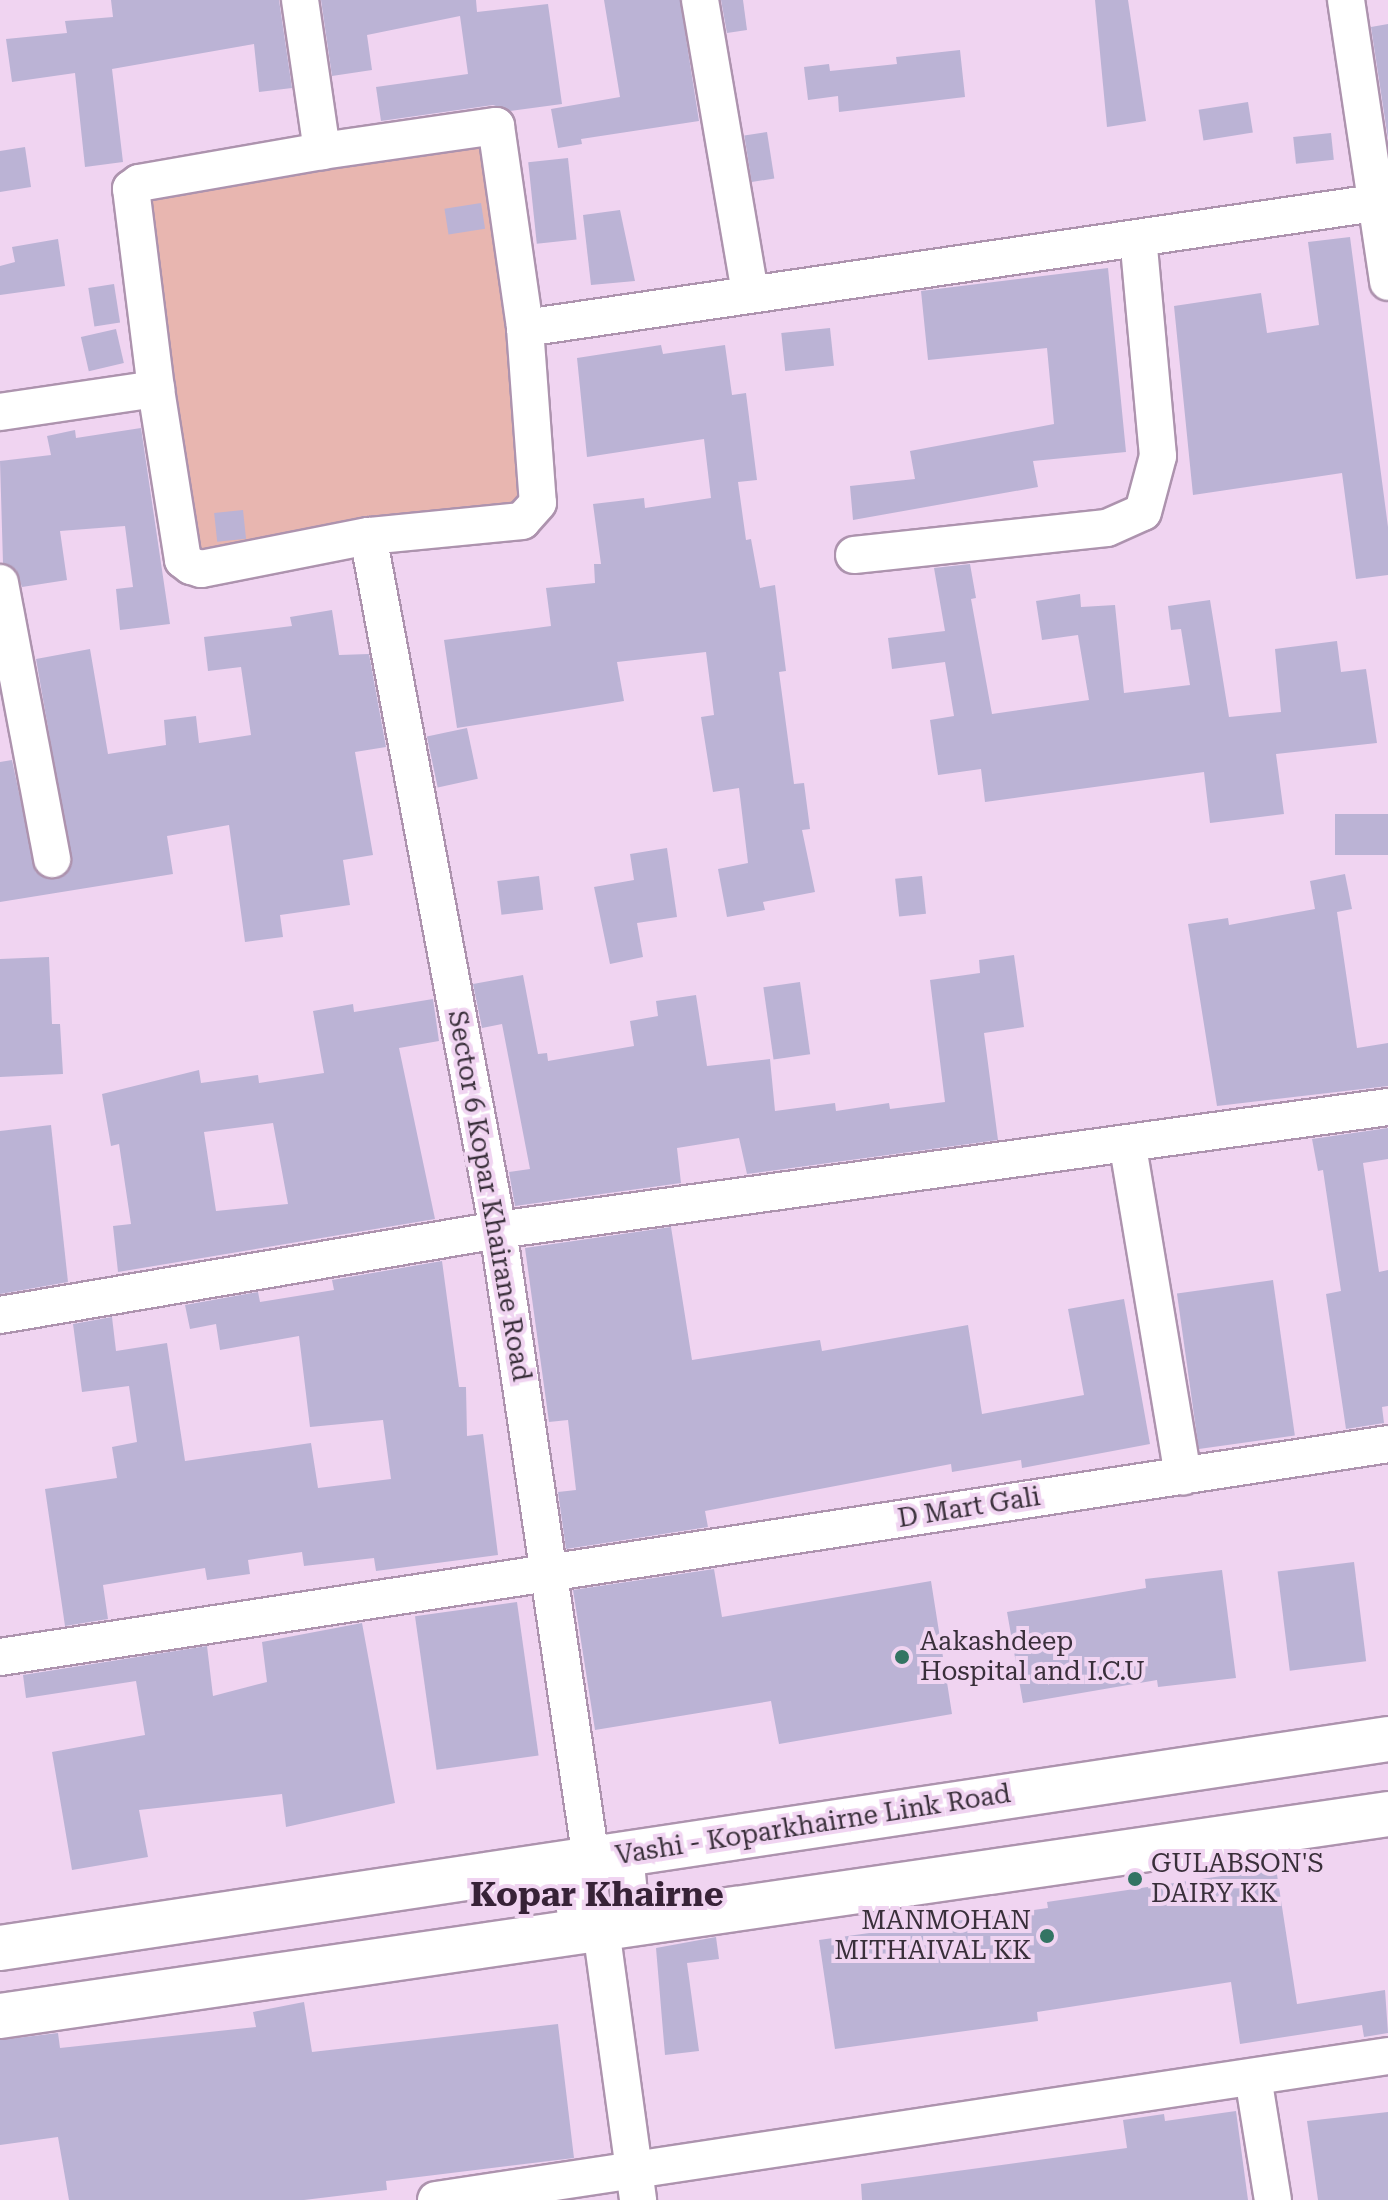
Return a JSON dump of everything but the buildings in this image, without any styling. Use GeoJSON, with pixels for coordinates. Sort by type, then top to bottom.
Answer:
{"type":"FeatureCollection","features":[{"type":"Feature","properties":{"kind":"main road","name":"Vashi - Koparkhairne Link Road"},"geometry":{"type":"LineString","coordinates":[[0,1948],[1388,1739]]}},
{"type":"Feature","properties":{"kind":"main road"},"geometry":{"type":"LineString","coordinates":[[0,2016],[1388,1814]]}},
{"type":"Feature","properties":{"kind":"street"},"geometry":{"type":"LineString","coordinates":[[300,0],[322,151]]}},
{"type":"Feature","properties":{"kind":"street"},"geometry":{"type":"LineString","coordinates":[[700,0],[750,294]]}},
{"type":"Feature","properties":{"kind":"street"},"geometry":{"type":"LineString","coordinates":[[1346,0],[1382,202],[1388,282]]}},
{"type":"Feature","properties":{"kind":"street"},"geometry":{"type":"LineString","coordinates":[[496,126],[525,328],[538,503],[522,521],[368,536],[201,569],[191,566],[183,560],[156,389],[131,189],[322,151],[496,126]]}},
{"type":"Feature","properties":{"kind":"street"},"geometry":{"type":"LineString","coordinates":[[525,328],[1382,202]]}},
{"type":"Feature","properties":{"kind":"street"},"geometry":{"type":"LineString","coordinates":[[854,555],[1107,528],[1143,512],[1158,456],[1138,238]]}},
{"type":"Feature","properties":{"kind":"street"},"geometry":{"type":"LineString","coordinates":[[0,412],[156,389]]}},
{"type":"Feature","properties":{"kind":"street","name":"Sector 6 Kopar Khairane Road"},"geometry":{"type":"LineString","coordinates":[[368,536],[498,1230],[595,1858]]}},
{"type":"Feature","properties":{"kind":"street"},"geometry":{"type":"LineString","coordinates":[[0,583],[52,859]]}},
{"type":"Feature","properties":{"kind":"street"},"geometry":{"type":"LineString","coordinates":[[0,1315],[498,1230],[1128,1147],[1388,1107]]}},
{"type":"Feature","properties":{"kind":"street"},"geometry":{"type":"LineString","coordinates":[[1128,1147],[1183,1476]]}},
{"type":"Feature","properties":{"kind":"street","name":"D Mart Gali"},"geometry":{"type":"LineString","coordinates":[[0,1657],[1388,1444]]}},
{"type":"Feature","properties":{"kind":"street"},"geometry":{"type":"LineString","coordinates":[[595,1858],[637,2185]]}},
{"type":"Feature","properties":{"kind":"street"},"geometry":{"type":"LineString","coordinates":[[595,1858],[604,1928]]}},
{"type":"Feature","properties":{"kind":"street"},"geometry":{"type":"LineString","coordinates":[[436,2200],[637,2185],[1388,2056]]}},
{"type":"Feature","properties":{"kind":"street"},"geometry":{"type":"LineString","coordinates":[[1253,2077],[1273,2200]]}},
{"type":"Feature","properties":{"kind":"shaded area"},"geometry":{"type":"Polygon","coordinates":[[[480,143],[534,530],[203,577],[148,190],[480,143]]]}},
{"type":"Feature","properties":{"kind":"place","name":"Aakashdeep Hospital and I.C.U"},"geometry":{"type":"Point","coordinates":[902,1657]}},
{"type":"Feature","properties":{"kind":"place","name":"GULABSON'S DAIRY KK"},"geometry":{"type":"Point","coordinates":[1135,1879]}},
{"type":"Feature","properties":{"kind":"place","name":"MANMOHAN MITHAIVAL KK"},"geometry":{"type":"Point","coordinates":[1047,1936]}},
{"type":"Feature","properties":{"kind":"district","name":"Kopar Khairne"},"geometry":{"type":"Point","coordinates":[597,1895]}}]}
